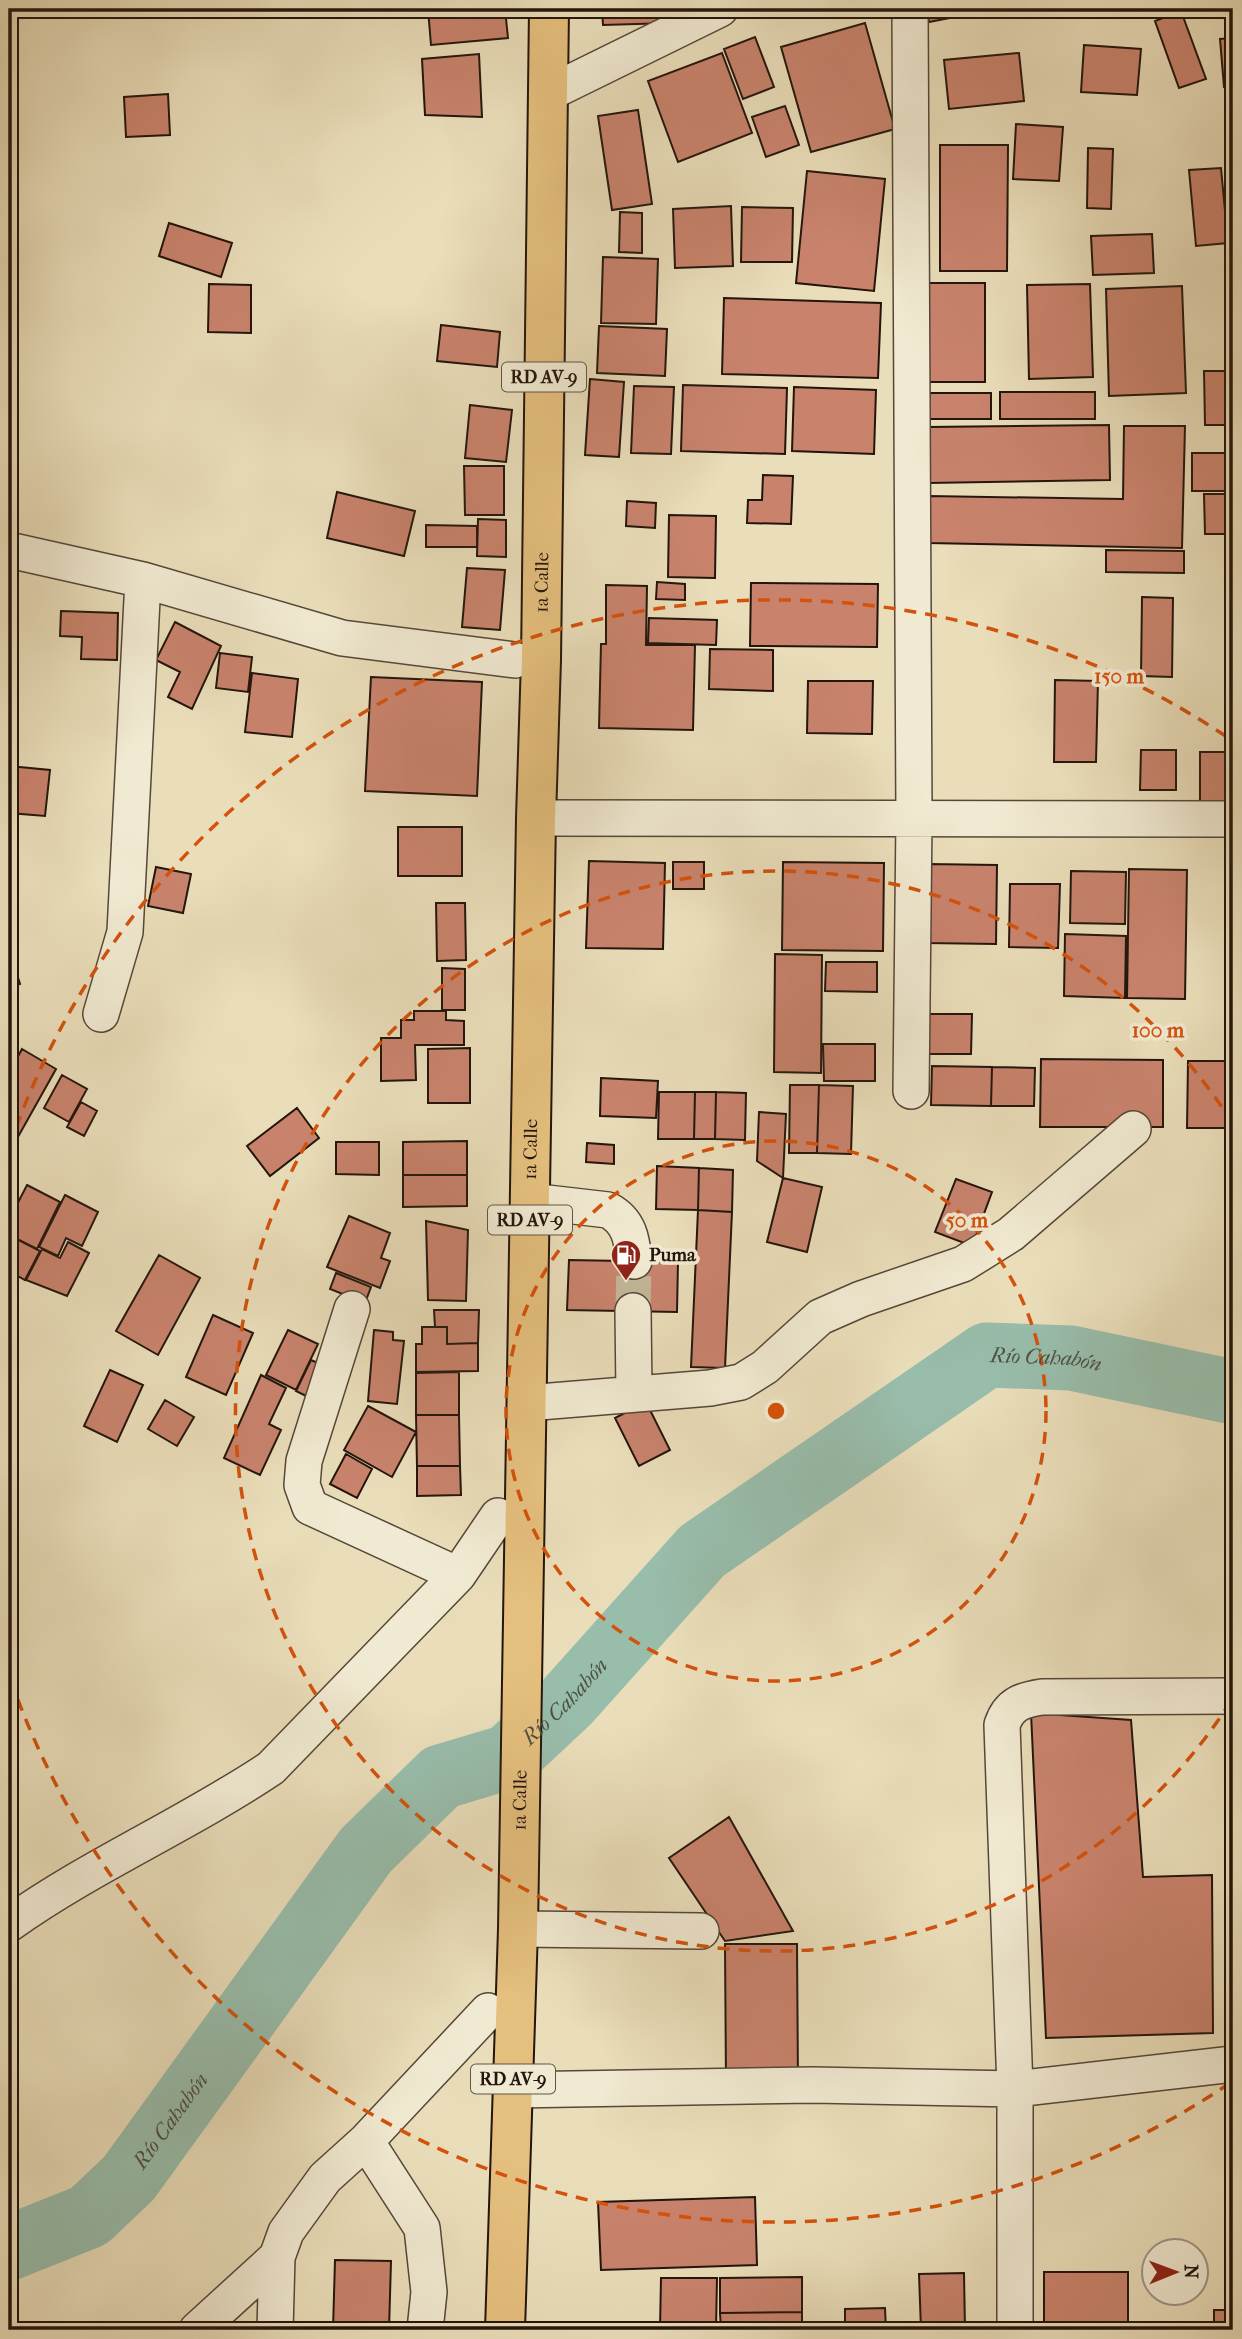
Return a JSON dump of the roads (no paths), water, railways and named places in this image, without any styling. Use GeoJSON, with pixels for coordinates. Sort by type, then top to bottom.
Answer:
{"type":"FeatureCollection","features":[{"type":"Feature","properties":{"kind":"main road","name":"1a Calle"},"geometry":{"type":"LineString","coordinates":[[509,1622],[498,1516],[509,819],[515,660],[522,9]]}},
{"type":"Feature","properties":{"kind":"main road","name":"1a Calle"},"geometry":{"type":"LineString","coordinates":[[495,2316],[488,2011],[506,1844],[509,1622],[527,1403],[541,660],[549,9]]}},
{"type":"Feature","properties":{"kind":"main road","name":"1a Calle"},"geometry":{"type":"LineString","coordinates":[[495,2316],[513,2090],[518,1929],[506,1844]]}},
{"type":"Feature","properties":{"kind":"street"},"geometry":{"type":"LineString","coordinates":[[547,94],[720,9]]}},
{"type":"Feature","properties":{"kind":"street"},"geometry":{"type":"LineString","coordinates":[[910,9],[914,819],[911,1091]]}},
{"type":"Feature","properties":{"kind":"street"},"geometry":{"type":"LineString","coordinates":[[9,550],[143,580],[342,638],[515,660]]}},
{"type":"Feature","properties":{"kind":"street"},"geometry":{"type":"LineString","coordinates":[[101,1014],[125,932],[143,580]]}},
{"type":"Feature","properties":{"kind":"street"},"geometry":{"type":"LineString","coordinates":[[536,818],[1233,819]]}},
{"type":"Feature","properties":{"kind":"street"},"geometry":{"type":"LineString","coordinates":[[527,1403],[710,1388],[741,1382],[765,1367],[820,1317],[861,1299],[963,1264],[1011,1234],[1133,1129]]}},
{"type":"Feature","properties":{"kind":"street"},"geometry":{"type":"LineString","coordinates":[[530,1201],[608,1210],[617,1215],[630,1231],[634,1261]]}},
{"type":"Feature","properties":{"kind":"street"},"geometry":{"type":"LineString","coordinates":[[352,1309],[304,1461],[305,1497],[310,1507],[458,1575]]}},
{"type":"Feature","properties":{"kind":"street"},"geometry":{"type":"LineString","coordinates":[[633,1311],[634,1394]]}},
{"type":"Feature","properties":{"kind":"street"},"geometry":{"type":"LineString","coordinates":[[9,1924],[95,1869],[238,1790],[271,1768],[458,1575],[498,1516]]}},
{"type":"Feature","properties":{"kind":"street"},"geometry":{"type":"LineString","coordinates":[[1015,2330],[1015,2089],[1002,1725],[1007,1712],[1024,1700],[1042,1697],[1233,1696]]}},
{"type":"Feature","properties":{"kind":"street"},"geometry":{"type":"LineString","coordinates":[[518,1929],[701,1931]]}},
{"type":"Feature","properties":{"kind":"street"},"geometry":{"type":"LineString","coordinates":[[275,2330],[277,2257],[286,2232],[305,2203],[325,2178],[366,2141],[488,2011]]}},
{"type":"Feature","properties":{"kind":"street"},"geometry":{"type":"LineString","coordinates":[[513,2090],[813,2085],[1015,2089],[1233,2064]]}},
{"type":"Feature","properties":{"kind":"street"},"geometry":{"type":"LineString","coordinates":[[366,2141],[422,2228],[429,2292],[425,2330]]}},
{"type":"Feature","properties":{"kind":"street"},"geometry":{"type":"LineString","coordinates":[[197,2330],[277,2257]]}},
{"type":"Feature","properties":{"kind":"waterway","name":"Río Cahabón"},"geometry":{"type":"LineString","coordinates":[[9,2248],[89,2216],[129,2178],[366,1850],[441,1777],[508,1757],[567,1702],[702,1551],[987,1355],[1071,1358],[1233,1392]]}},
{"type":"Feature","properties":{"kind":"tunnel"},"geometry":{"type":"LineString","coordinates":[[633,1311],[634,1261]]}},
{"type":"Feature","properties":{"kind":"place","name":"Puma"},"geometry":{"type":"Point","coordinates":[626,1282]}}]}
